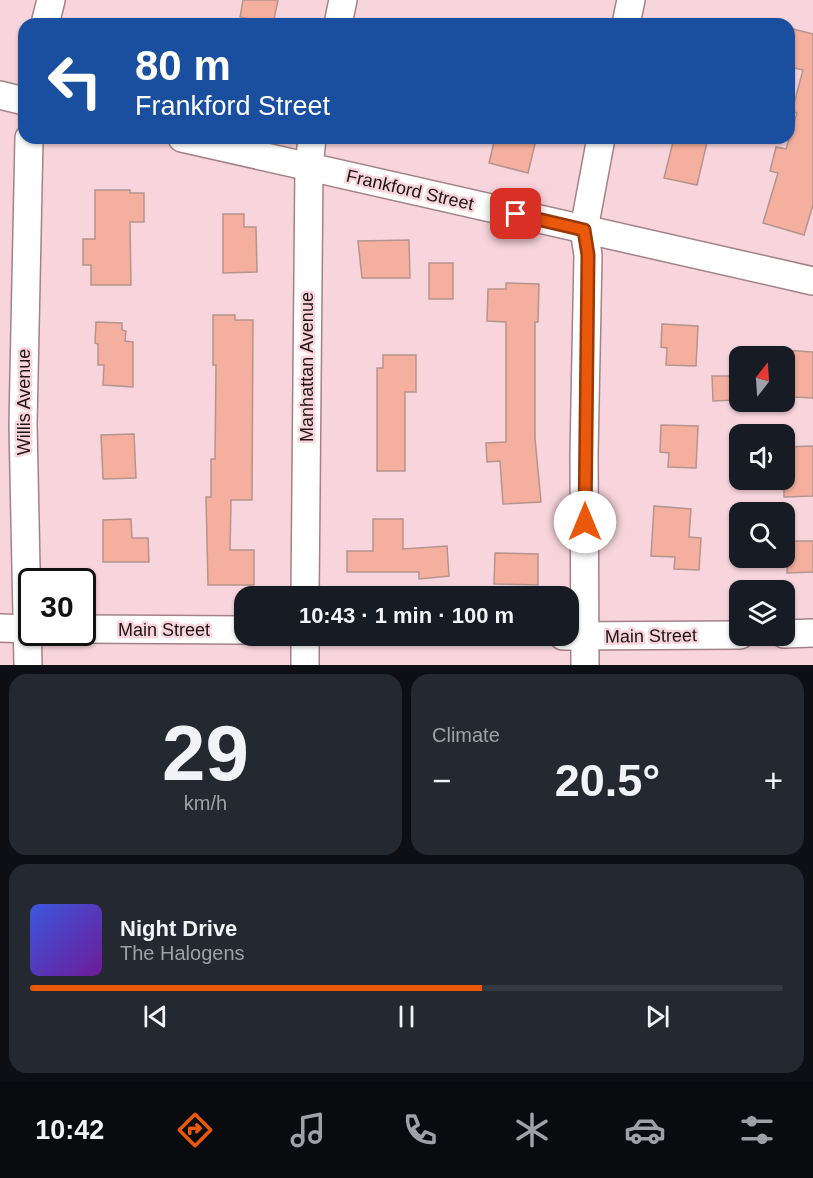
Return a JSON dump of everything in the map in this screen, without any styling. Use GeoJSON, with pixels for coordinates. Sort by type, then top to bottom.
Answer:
{"type":"FeatureCollection","features":[{"type":"Feature","properties":{"kind":"street"},"geometry":{"type":"LineString","coordinates":[[46,18],[51,0]]}},
{"type":"Feature","properties":{"kind":"street"},"geometry":{"type":"LineString","coordinates":[[339,18],[343,0]]}},
{"type":"Feature","properties":{"kind":"street"},"geometry":{"type":"LineString","coordinates":[[627,18],[631,0]]}},
{"type":"Feature","properties":{"kind":"street"},"geometry":{"type":"LineString","coordinates":[[0,95],[18,100]]}},
{"type":"Feature","properties":{"kind":"street","name":"Willis Avenue"},"geometry":{"type":"LineString","coordinates":[[28,568],[23,424],[29,144]]}},
{"type":"Feature","properties":{"kind":"street","name":"Frankford Street"},"geometry":{"type":"LineString","coordinates":[[208,144],[813,281]]}},
{"type":"Feature","properties":{"kind":"street","name":"Manhattan Avenue"},"geometry":{"type":"LineString","coordinates":[[305,586],[309,167],[311,144]]}},
{"type":"Feature","properties":{"kind":"street"},"geometry":{"type":"LineString","coordinates":[[577,586],[584,454],[588,255],[584,230],[600,144]]}},
{"type":"Feature","properties":{"kind":"street"},"geometry":{"type":"LineString","coordinates":[[0,628],[18,629]]}},
{"type":"Feature","properties":{"kind":"street","name":"Main Street"},"geometry":{"type":"LineString","coordinates":[[96,629],[234,630]]}},
{"type":"Feature","properties":{"kind":"street"},"geometry":{"type":"LineString","coordinates":[[795,634],[813,633]]}},
{"type":"Feature","properties":{"kind":"street","name":"Main Street"},"geometry":{"type":"LineString","coordinates":[[579,636],[729,635]]}},
{"type":"Feature","properties":{"kind":"street","name":"Willis Avenue"},"geometry":{"type":"LineString","coordinates":[[28,665],[29,646]]}},
{"type":"Feature","properties":{"kind":"street"},"geometry":{"type":"LineString","coordinates":[[305,646],[305,665]]}},
{"type":"Feature","properties":{"kind":"street"},"geometry":{"type":"LineString","coordinates":[[578,646],[585,665]]}},
{"type":"Feature","properties":{"kind":"building"},"geometry":{"type":"Polygon","coordinates":[[[243,0],[278,0],[274,18],[240,17],[243,0]]]}},
{"type":"Feature","properties":{"kind":"building"},"geometry":{"type":"Polygon","coordinates":[[[795,30],[813,34],[813,205],[804,235],[763,223],[778,173],[770,171],[776,147],[786,149],[788,144],[795,144],[797,113],[795,112],[795,100],[803,70],[795,68],[795,30]]]}},
{"type":"Feature","properties":{"kind":"building"},"geometry":{"type":"Polygon","coordinates":[[[494,144],[535,144],[528,173],[489,163],[494,144]]]}},
{"type":"Feature","properties":{"kind":"building"},"geometry":{"type":"Polygon","coordinates":[[[672,144],[707,144],[697,185],[664,178],[672,144]]]}},
{"type":"Feature","properties":{"kind":"building"},"geometry":{"type":"Polygon","coordinates":[[[95,190],[130,190],[130,193],[144,193],[144,222],[130,222],[131,285],[91,285],[91,265],[83,265],[83,239],[95,239],[95,190]]]}},
{"type":"Feature","properties":{"kind":"building"},"geometry":{"type":"Polygon","coordinates":[[[223,214],[244,214],[244,227],[256,227],[257,272],[223,273],[223,214]]]}},
{"type":"Feature","properties":{"kind":"building"},"geometry":{"type":"Polygon","coordinates":[[[409,240],[410,278],[362,278],[358,241],[409,240]]]}},
{"type":"Feature","properties":{"kind":"building"},"geometry":{"type":"Polygon","coordinates":[[[429,263],[453,263],[453,299],[429,299],[429,263]]]}},
{"type":"Feature","properties":{"kind":"building"},"geometry":{"type":"Polygon","coordinates":[[[506,283],[539,284],[538,322],[535,322],[535,438],[541,502],[503,504],[500,461],[487,462],[486,443],[506,442],[506,322],[487,321],[488,289],[506,289],[506,283]]]}},
{"type":"Feature","properties":{"kind":"building"},"geometry":{"type":"Polygon","coordinates":[[[213,315],[235,315],[235,320],[253,320],[252,500],[231,500],[230,550],[254,550],[254,585],[208,585],[206,497],[211,497],[211,459],[215,459],[216,365],[213,365],[213,315]]]}},
{"type":"Feature","properties":{"kind":"building"},"geometry":{"type":"Polygon","coordinates":[[[96,322],[122,323],[122,330],[126,331],[125,341],[133,342],[133,387],[103,385],[104,365],[98,365],[98,344],[95,343],[96,322]]]}},
{"type":"Feature","properties":{"kind":"building"},"geometry":{"type":"Polygon","coordinates":[[[662,324],[698,326],[696,366],[666,365],[667,348],[661,347],[662,324]]]}},
{"type":"Feature","properties":{"kind":"building"},"geometry":{"type":"Polygon","coordinates":[[[795,351],[813,352],[813,398],[795,397],[795,351]]]}},
{"type":"Feature","properties":{"kind":"building"},"geometry":{"type":"Polygon","coordinates":[[[383,355],[416,355],[416,392],[405,392],[405,471],[377,471],[377,368],[383,368],[383,355]]]}},
{"type":"Feature","properties":{"kind":"building"},"geometry":{"type":"Polygon","coordinates":[[[712,376],[729,376],[729,400],[713,401],[712,376]]]}},
{"type":"Feature","properties":{"kind":"building"},"geometry":{"type":"Polygon","coordinates":[[[661,425],[698,426],[696,468],[668,467],[669,453],[660,452],[661,425]]]}},
{"type":"Feature","properties":{"kind":"building"},"geometry":{"type":"Polygon","coordinates":[[[134,434],[136,478],[103,479],[101,435],[134,434]]]}},
{"type":"Feature","properties":{"kind":"building"},"geometry":{"type":"Polygon","coordinates":[[[813,446],[813,496],[784,497],[784,490],[795,490],[795,447],[813,446]]]}},
{"type":"Feature","properties":{"kind":"building"},"geometry":{"type":"Polygon","coordinates":[[[654,506],[691,509],[689,537],[701,538],[699,570],[674,569],[675,557],[651,556],[654,506]]]}},
{"type":"Feature","properties":{"kind":"building"},"geometry":{"type":"Polygon","coordinates":[[[131,519],[132,538],[148,538],[149,562],[103,562],[103,520],[131,519]]]}},
{"type":"Feature","properties":{"kind":"building"},"geometry":{"type":"Polygon","coordinates":[[[373,519],[403,519],[403,549],[447,546],[449,576],[419,579],[419,572],[347,572],[347,551],[373,551],[373,519]]]}},
{"type":"Feature","properties":{"kind":"building"},"geometry":{"type":"Polygon","coordinates":[[[795,541],[813,541],[813,572],[787,573],[787,568],[795,568],[795,541]]]}},
{"type":"Feature","properties":{"kind":"building"},"geometry":{"type":"Polygon","coordinates":[[[495,553],[538,554],[538,585],[494,584],[495,553]]]}},
{"type":"Feature","properties":{"kind":"route"},"geometry":{"type":"LineString","coordinates":[[516,214],[584,230],[588,255],[585,522]]}}]}
